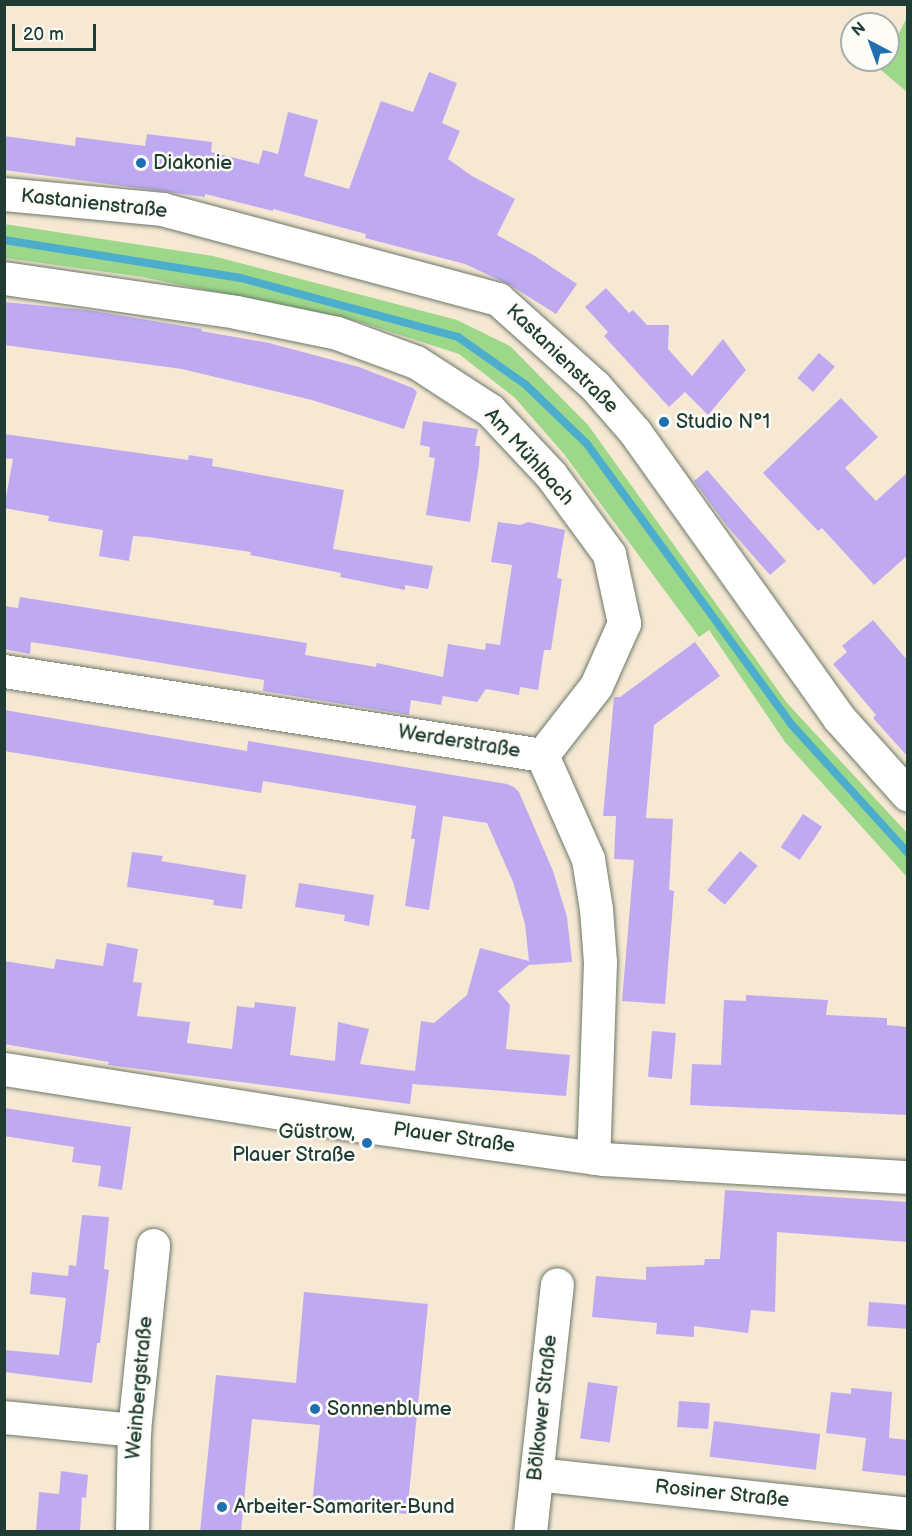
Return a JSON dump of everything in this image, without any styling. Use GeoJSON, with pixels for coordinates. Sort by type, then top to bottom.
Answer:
{"type":"FeatureCollection","features":[{"type":"Feature","properties":{"kind":"street","name":"Kastanienstraße"},"geometry":{"type":"LineString","coordinates":[[4,194],[162,209],[498,299],[595,386],[635,432],[839,718],[908,795]]}},
{"type":"Feature","properties":{"kind":"street","name":"Am Mühlbach"},"geometry":{"type":"LineString","coordinates":[[4,278],[236,312],[337,333],[416,362],[490,410],[550,475],[609,554],[624,623],[596,686],[542,755]]}},
{"type":"Feature","properties":{"kind":"street","name":"Werderstraße"},"geometry":{"type":"LineString","coordinates":[[4,671],[542,755],[588,860],[596,909],[600,962],[593,1158]]}},
{"type":"Feature","properties":{"kind":"street","name":"Plauer Straße"},"geometry":{"type":"LineString","coordinates":[[4,1069],[354,1124],[593,1158],[908,1177]]}},
{"type":"Feature","properties":{"kind":"street","name":"Weinbergstraße"},"geometry":{"type":"LineString","coordinates":[[132,1532],[134,1430],[153,1245]]}},
{"type":"Feature","properties":{"kind":"street","name":"Bölkower Straße"},"geometry":{"type":"LineString","coordinates":[[530,1532],[557,1284]]}},
{"type":"Feature","properties":{"kind":"street"},"geometry":{"type":"LineString","coordinates":[[4,1417],[134,1430]]}},
{"type":"Feature","properties":{"kind":"street","name":"Rosiner Straße"},"geometry":{"type":"LineString","coordinates":[[536,1474],[908,1514]]}},
{"type":"Feature","properties":{"kind":"green space"},"geometry":{"type":"Polygon","coordinates":[[[907,17],[907,92],[883,72],[900,72],[900,31],[907,17]]]}},
{"type":"Feature","properties":{"kind":"green space"},"geometry":{"type":"Polygon","coordinates":[[[4,224],[213,256],[457,320],[510,346],[588,425],[787,703],[907,833],[907,877],[785,742],[709,630],[699,637],[564,454],[515,398],[459,354],[357,321],[142,277],[5,258],[4,224]]]}},
{"type":"Feature","properties":{"kind":"building"},"geometry":{"type":"Polygon","coordinates":[[[429,72],[457,83],[442,123],[460,131],[448,159],[472,176],[515,199],[497,235],[535,256],[577,284],[556,314],[510,285],[465,264],[365,238],[366,234],[273,209],[273,211],[205,194],[205,197],[4,170],[4,136],[75,146],[76,137],[145,146],[147,134],[212,142],[211,152],[259,164],[263,150],[278,154],[288,112],[318,120],[304,176],[349,189],[381,101],[413,112],[429,72]]]}},
{"type":"Feature","properties":{"kind":"building"},"geometry":{"type":"Polygon","coordinates":[[[606,288],[629,313],[633,310],[647,325],[669,325],[668,349],[692,376],[723,339],[746,370],[708,415],[685,392],[669,407],[604,336],[608,332],[585,307],[606,288]]]}},
{"type":"Feature","properties":{"kind":"building"},"geometry":{"type":"Polygon","coordinates":[[[4,302],[87,310],[202,329],[201,331],[269,343],[359,367],[413,388],[417,392],[404,429],[312,400],[182,369],[4,345],[4,302]]]}},
{"type":"Feature","properties":{"kind":"building"},"geometry":{"type":"Polygon","coordinates":[[[819,353],[835,367],[813,392],[797,378],[819,353]]]}},
{"type":"Feature","properties":{"kind":"building"},"geometry":{"type":"Polygon","coordinates":[[[841,398],[878,437],[845,468],[876,501],[908,472],[908,555],[874,585],[822,528],[818,531],[763,473],[841,398]]]}},
{"type":"Feature","properties":{"kind":"building"},"geometry":{"type":"Polygon","coordinates":[[[423,421],[478,429],[475,446],[480,446],[479,464],[470,522],[426,515],[435,458],[429,457],[430,447],[420,445],[423,421]]]}},
{"type":"Feature","properties":{"kind":"building"},"geometry":{"type":"Polygon","coordinates":[[[4,434],[188,460],[189,455],[213,459],[212,466],[344,490],[333,549],[433,566],[428,589],[405,585],[405,590],[340,577],[341,573],[250,555],[251,552],[148,537],[133,536],[129,561],[99,556],[103,530],[48,521],[49,516],[4,508],[13,459],[4,458],[4,434]]]}},
{"type":"Feature","properties":{"kind":"building"},"geometry":{"type":"Polygon","coordinates":[[[707,470],[786,561],[770,575],[727,526],[694,481],[707,470]]]}},
{"type":"Feature","properties":{"kind":"building"},"geometry":{"type":"Polygon","coordinates":[[[498,522],[520,525],[528,522],[565,530],[557,578],[562,579],[551,650],[544,650],[538,690],[520,687],[519,695],[486,689],[477,702],[443,696],[441,705],[411,700],[409,715],[263,691],[264,680],[83,650],[31,642],[30,654],[4,649],[4,606],[18,608],[20,597],[307,643],[305,655],[376,667],[377,663],[443,677],[448,644],[485,650],[486,643],[500,645],[512,565],[491,562],[498,522]]]}},
{"type":"Feature","properties":{"kind":"building"},"geometry":{"type":"Polygon","coordinates":[[[873,620],[908,661],[908,757],[873,718],[876,715],[833,664],[847,652],[842,646],[873,620]]]}},
{"type":"Feature","properties":{"kind":"building"},"geometry":{"type":"Polygon","coordinates":[[[695,642],[720,676],[654,725],[646,818],[673,819],[669,890],[674,891],[665,1004],[622,1001],[634,860],[614,859],[616,816],[603,816],[614,697],[620,697],[695,642]]]}},
{"type":"Feature","properties":{"kind":"building"},"geometry":{"type":"Polygon","coordinates":[[[4,710],[247,751],[248,741],[514,787],[519,792],[553,871],[567,917],[572,962],[529,965],[498,991],[510,1005],[506,1049],[570,1055],[566,1096],[413,1084],[413,1081],[410,1104],[108,1065],[109,1062],[4,1044],[4,961],[54,969],[56,959],[103,966],[107,943],[138,949],[133,982],[142,983],[137,1016],[190,1022],[187,1043],[232,1049],[237,1006],[254,1008],[255,1002],[296,1007],[290,1055],[335,1061],[338,1022],[369,1029],[360,1064],[415,1071],[421,1021],[434,1023],[467,995],[480,948],[529,961],[525,924],[513,882],[487,823],[443,816],[429,910],[405,906],[415,839],[411,839],[416,806],[263,781],[261,793],[4,751],[4,710]]]}},
{"type":"Feature","properties":{"kind":"building"},"geometry":{"type":"Polygon","coordinates":[[[803,814],[822,827],[800,860],[781,847],[803,814]]]}},
{"type":"Feature","properties":{"kind":"building"},"geometry":{"type":"Polygon","coordinates":[[[740,851],[758,866],[725,905],[707,890],[740,851]]]}},
{"type":"Feature","properties":{"kind":"building"},"geometry":{"type":"Polygon","coordinates":[[[132,852],[163,856],[161,861],[246,875],[242,909],[213,905],[214,900],[127,887],[132,852]]]}},
{"type":"Feature","properties":{"kind":"building"},"geometry":{"type":"Polygon","coordinates":[[[299,883],[374,895],[369,926],[344,921],[345,915],[295,907],[299,883]]]}},
{"type":"Feature","properties":{"kind":"building"},"geometry":{"type":"Polygon","coordinates":[[[746,995],[828,1000],[826,1015],[887,1018],[887,1025],[908,1027],[908,1115],[690,1105],[692,1064],[721,1065],[724,1000],[746,1001],[746,995]]]}},
{"type":"Feature","properties":{"kind":"building"},"geometry":{"type":"Polygon","coordinates":[[[652,1031],[676,1033],[672,1079],[648,1077],[652,1031]]]}},
{"type":"Feature","properties":{"kind":"building"},"geometry":{"type":"Polygon","coordinates":[[[4,1108],[131,1127],[122,1190],[98,1186],[101,1166],[72,1162],[74,1147],[4,1136],[4,1108]]]}},
{"type":"Feature","properties":{"kind":"building"},"geometry":{"type":"Polygon","coordinates":[[[725,1190],[908,1202],[908,1242],[777,1232],[775,1312],[751,1310],[748,1333],[694,1326],[694,1337],[656,1334],[657,1323],[592,1317],[596,1276],[646,1280],[646,1267],[704,1265],[705,1259],[720,1259],[725,1190]]]}},
{"type":"Feature","properties":{"kind":"building"},"geometry":{"type":"Polygon","coordinates":[[[82,1215],[109,1217],[104,1269],[109,1270],[100,1343],[97,1343],[92,1383],[4,1372],[4,1350],[59,1355],[66,1298],[30,1294],[32,1272],[68,1276],[69,1265],[76,1266],[82,1215]]]}},
{"type":"Feature","properties":{"kind":"building","name":"Sonnenblume"},"geometry":{"type":"Polygon","coordinates":[[[304,1292],[428,1304],[407,1514],[312,1505],[320,1425],[252,1419],[241,1532],[200,1532],[216,1375],[296,1383],[304,1292]]]}},
{"type":"Feature","properties":{"kind":"building"},"geometry":{"type":"Polygon","coordinates":[[[869,1302],[908,1305],[906,1329],[867,1326],[869,1302]]]}},
{"type":"Feature","properties":{"kind":"building"},"geometry":{"type":"Polygon","coordinates":[[[588,1382],[618,1386],[610,1443],[580,1438],[588,1382]]]}},
{"type":"Feature","properties":{"kind":"building"},"geometry":{"type":"Polygon","coordinates":[[[851,1388],[892,1392],[889,1438],[908,1440],[908,1476],[862,1471],[866,1438],[826,1433],[831,1392],[851,1394],[851,1388]]]}},
{"type":"Feature","properties":{"kind":"building"},"geometry":{"type":"Polygon","coordinates":[[[679,1401],[710,1403],[708,1429],[677,1427],[679,1401]]]}},
{"type":"Feature","properties":{"kind":"building"},"geometry":{"type":"Polygon","coordinates":[[[714,1421],[820,1434],[816,1470],[710,1457],[714,1421]]]}},
{"type":"Feature","properties":{"kind":"building"},"geometry":{"type":"Polygon","coordinates":[[[61,1471],[88,1475],[86,1498],[82,1497],[80,1532],[36,1532],[39,1492],[59,1494],[61,1471]]]}},
{"type":"Feature","properties":{"kind":"waterway"},"geometry":{"type":"LineString","coordinates":[[4,240],[241,278],[458,337],[526,385],[587,444],[791,724],[908,853]]}},
{"type":"Feature","properties":{"kind":"place","name":"Diakonie"},"geometry":{"type":"Point","coordinates":[141,163]}},
{"type":"Feature","properties":{"kind":"place","name":"Studio N°1"},"geometry":{"type":"Point","coordinates":[664,422]}},
{"type":"Feature","properties":{"kind":"place","name":"Güstrow, Plauer Straße"},"geometry":{"type":"Point","coordinates":[367,1143]}},
{"type":"Feature","properties":{"kind":"place","name":"Sonnenblume"},"geometry":{"type":"Point","coordinates":[315,1409]}},
{"type":"Feature","properties":{"kind":"place","name":"Arbeiter-Samariter-Bund"},"geometry":{"type":"Point","coordinates":[222,1507]}}]}
